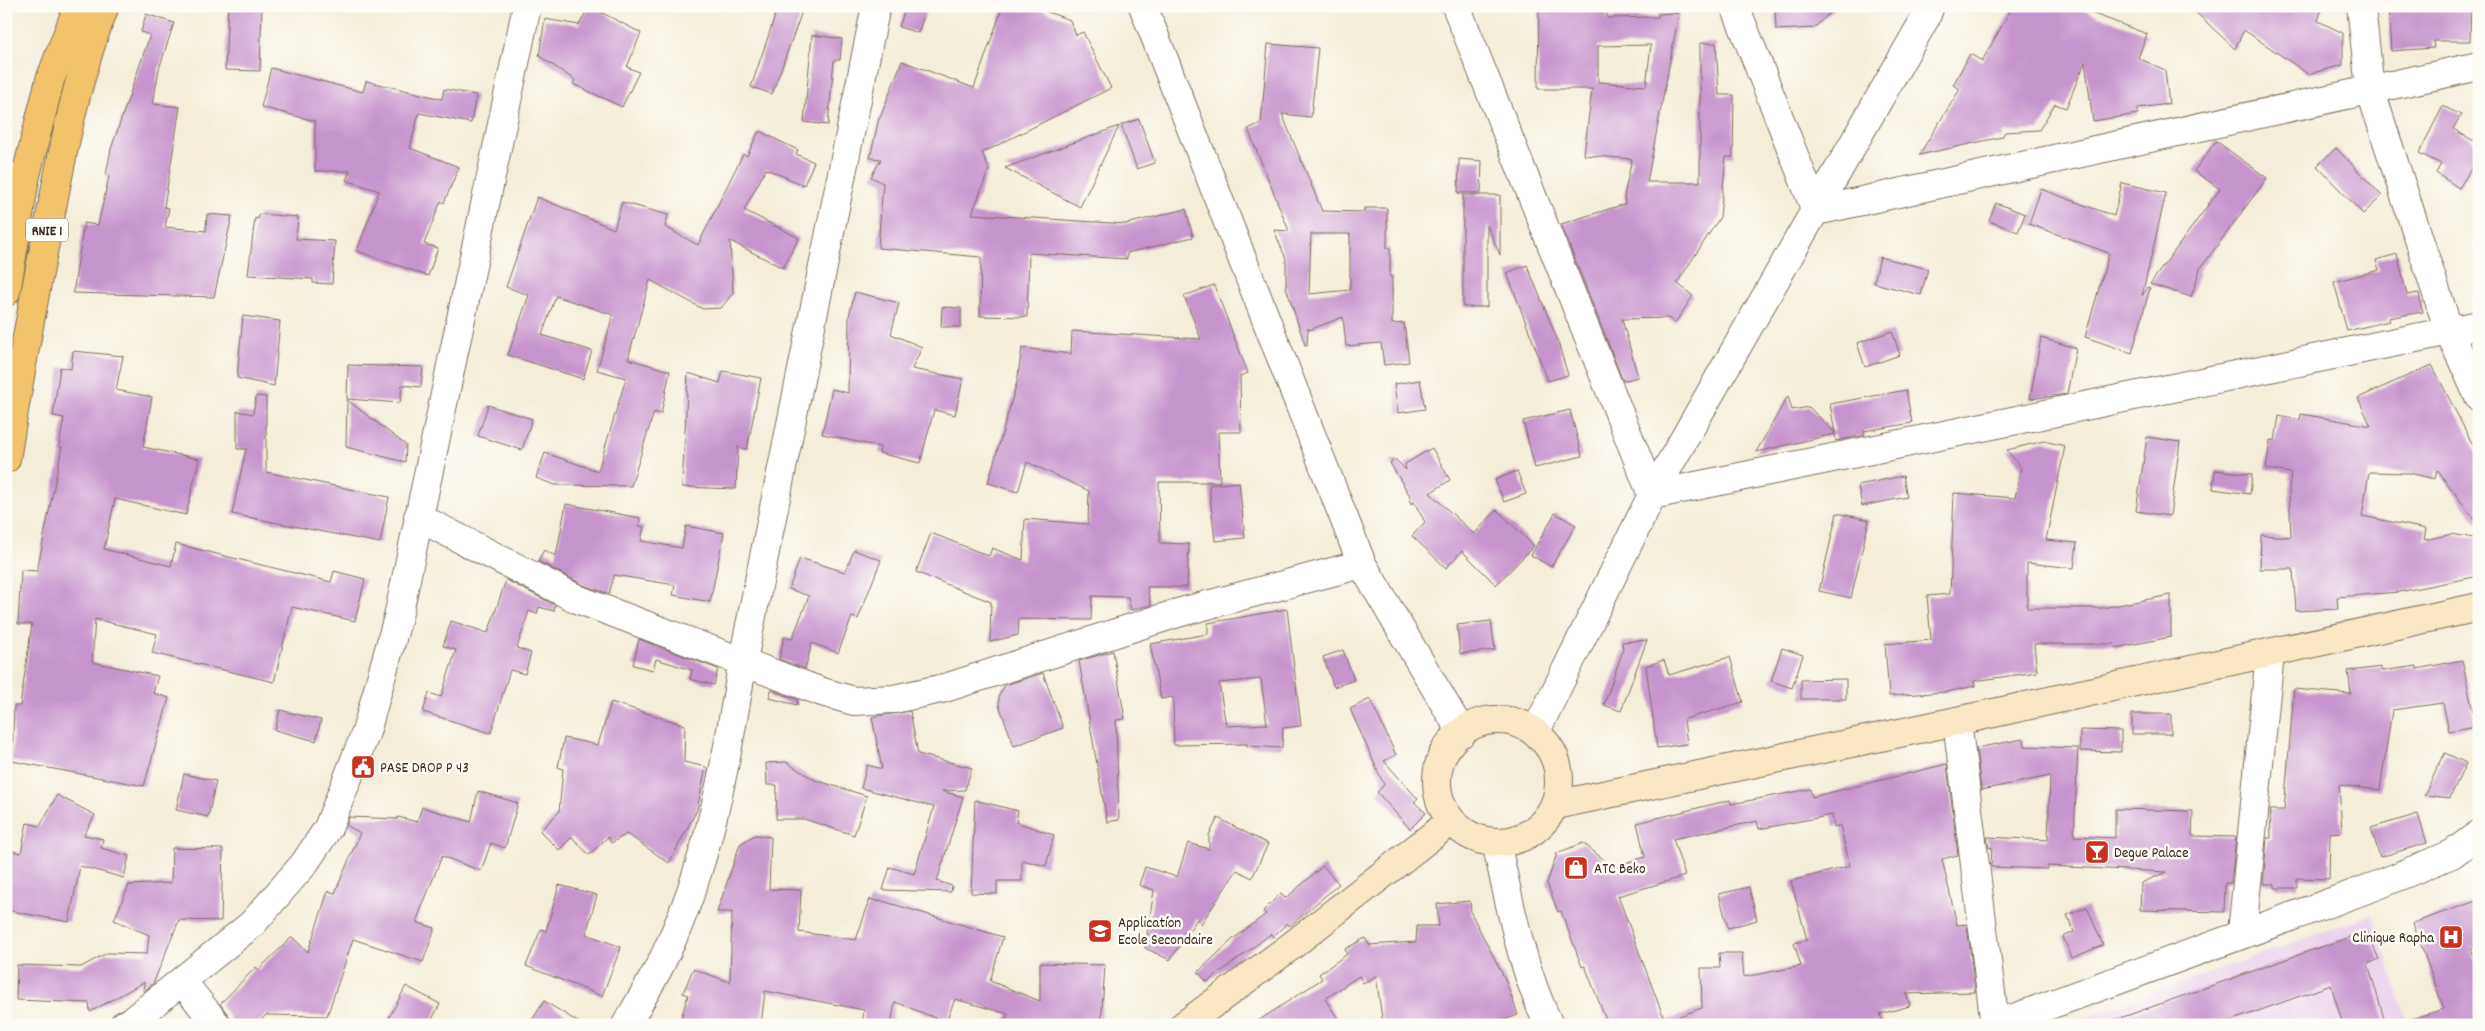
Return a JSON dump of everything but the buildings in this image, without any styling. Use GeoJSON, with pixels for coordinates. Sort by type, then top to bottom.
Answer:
{"type":"FeatureCollection","features":[{"type":"Feature","properties":{"kind":"highway","name":"RNIE 1"},"geometry":{"type":"LineString","coordinates":[[6,292],[16,178],[78,6]]}},
{"type":"Feature","properties":{"kind":"highway","name":"RNIE 1"},"geometry":{"type":"LineString","coordinates":[[6,458],[21,366],[56,185],[77,93],[105,6]]}},
{"type":"Feature","properties":{"kind":"main road"},"geometry":{"type":"LineString","coordinates":[[1555,805],[1957,721],[2479,607]]}},
{"type":"Feature","properties":{"kind":"main road"},"geometry":{"type":"LineString","coordinates":[[1491,721],[1506,721],[1522,725],[1535,733],[1549,748],[1558,766],[1559,786],[1555,805],[1541,825],[1520,838],[1496,842],[1471,836],[1451,821],[1441,804],[1436,784],[1439,764],[1448,746],[1462,732],[1476,725],[1491,721]]}},
{"type":"Feature","properties":{"kind":"main road"},"geometry":{"type":"LineString","coordinates":[[1184,1025],[1290,947],[1451,821]]}},
{"type":"Feature","properties":{"kind":"street"},"geometry":{"type":"LineString","coordinates":[[124,1025],[132,1021],[252,924],[304,864],[328,828],[366,732],[398,616],[527,6]]}},
{"type":"Feature","properties":{"kind":"street"},"geometry":{"type":"LineString","coordinates":[[626,1025],[665,955],[697,871],[727,758],[743,660],[876,6]]}},
{"type":"Feature","properties":{"kind":"street"},"geometry":{"type":"LineString","coordinates":[[1143,6],[1362,564],[1462,732]]}},
{"type":"Feature","properties":{"kind":"street"},"geometry":{"type":"LineString","coordinates":[[1456,6],[1652,495]]}},
{"type":"Feature","properties":{"kind":"street"},"geometry":{"type":"LineString","coordinates":[[1735,6],[1816,211]]}},
{"type":"Feature","properties":{"kind":"street"},"geometry":{"type":"LineString","coordinates":[[1535,733],[1652,495],[1816,211],[1926,17],[1930,6]]}},
{"type":"Feature","properties":{"kind":"street"},"geometry":{"type":"LineString","coordinates":[[2361,6],[2370,89],[2449,331],[2479,397]]}},
{"type":"Feature","properties":{"kind":"street"},"geometry":{"type":"LineString","coordinates":[[1816,211],[2479,66]]}},
{"type":"Feature","properties":{"kind":"street"},"geometry":{"type":"LineString","coordinates":[[1652,495],[2479,325]]}},
{"type":"Feature","properties":{"kind":"street"},"geometry":{"type":"LineString","coordinates":[[418,516],[577,599],[743,660],[822,692],[854,701],[894,698],[944,688],[1181,612],[1362,564]]}},
{"type":"Feature","properties":{"kind":"street"},"geometry":{"type":"LineString","coordinates":[[2242,933],[2270,653]]}},
{"type":"Feature","properties":{"kind":"street"},"geometry":{"type":"LineString","coordinates":[[1957,721],[1995,1025],[2242,933],[2378,885],[2452,854],[2479,834]]}},
{"type":"Feature","properties":{"kind":"street"},"geometry":{"type":"LineString","coordinates":[[1496,842],[1520,947],[1537,1001],[1549,1025]]}},
{"type":"Feature","properties":{"kind":"street"},"geometry":{"type":"LineString","coordinates":[[182,981],[217,1025]]}},
{"type":"Feature","properties":{"kind":"shaded area"},"geometry":{"type":"Polygon","coordinates":[[[2373,914],[2408,1025],[2064,1025],[2373,914]]]}},
{"type":"Feature","properties":{"kind":"place","name":"PASE DROP P 43"},"geometry":{"type":"Point","coordinates":[363,767]}},
{"type":"Feature","properties":{"kind":"place","name":"Degue Palace"},"geometry":{"type":"Point","coordinates":[2097,852]}},
{"type":"Feature","properties":{"kind":"place","name":"ATC Beko"},"geometry":{"type":"Point","coordinates":[1576,868]}},
{"type":"Feature","properties":{"kind":"place","name":"Applicatíon Ecole Secondaire"},"geometry":{"type":"Point","coordinates":[1100,931]}},
{"type":"Feature","properties":{"kind":"place","name":"Clinique Rapha"},"geometry":{"type":"Point","coordinates":[2451,937]}}]}
